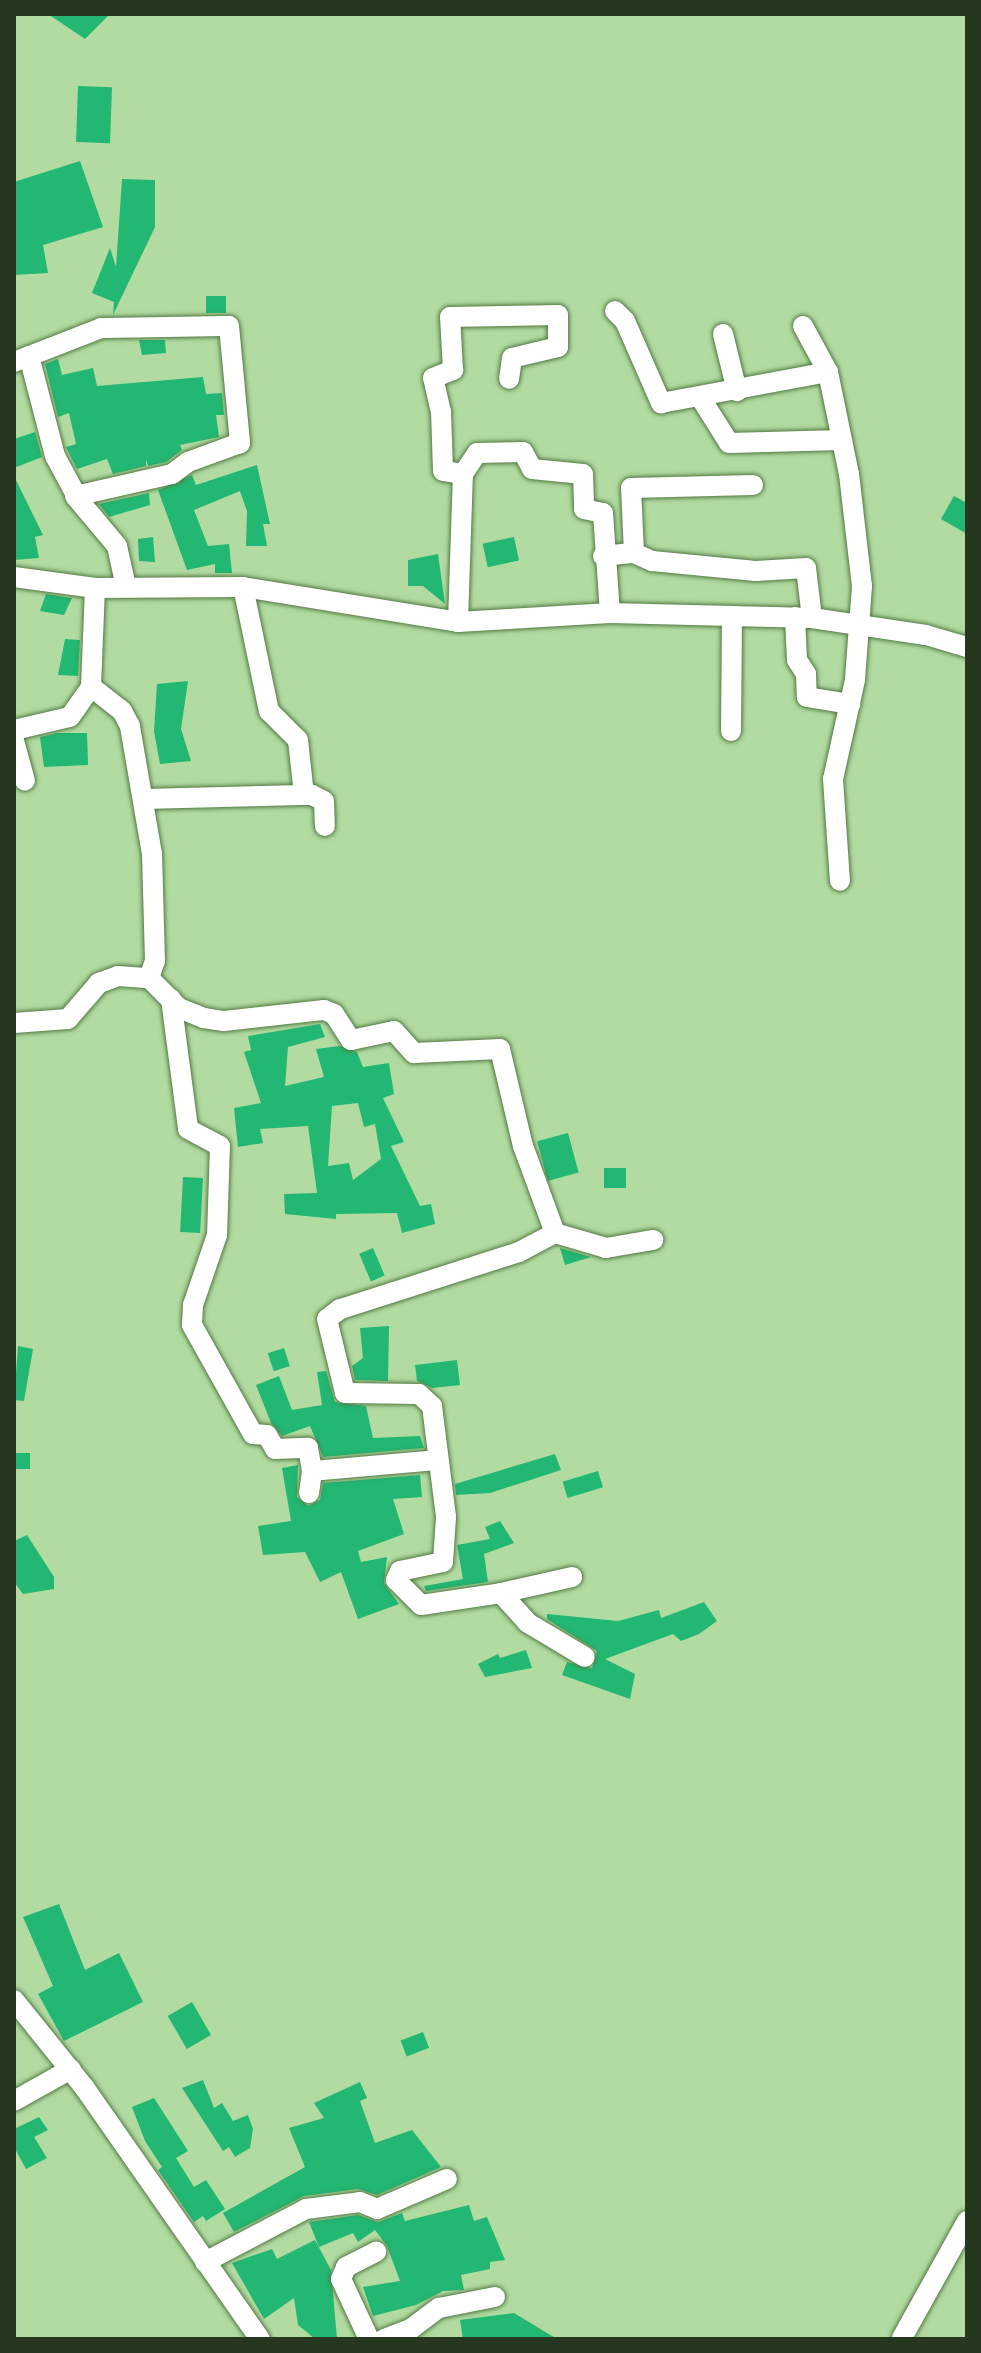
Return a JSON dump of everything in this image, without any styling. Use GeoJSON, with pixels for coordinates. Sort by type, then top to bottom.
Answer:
{"type":"FeatureCollection","features":[{"type":"Feature","properties":{"kind":"street"},"geometry":{"type":"LineString","coordinates":[[615,311],[625,321],[661,403],[828,372]]}},
{"type":"Feature","properties":{"kind":"street"},"geometry":{"type":"LineString","coordinates":[[463,474],[443,471],[441,412],[433,378],[453,370],[450,317],[558,315],[558,347],[512,358],[509,379]]}},
{"type":"Feature","properties":{"kind":"street"},"geometry":{"type":"LineString","coordinates":[[76,495],[172,474],[188,462],[240,443],[229,326],[101,328],[21,359],[55,456],[76,495],[75,501],[117,546],[126,587]]}},
{"type":"Feature","properties":{"kind":"street"},"geometry":{"type":"LineString","coordinates":[[803,326],[828,372],[842,440],[862,586],[850,704],[831,800],[840,881]]}},
{"type":"Feature","properties":{"kind":"street"},"geometry":{"type":"LineString","coordinates":[[723,334],[737,391]]}},
{"type":"Feature","properties":{"kind":"street"},"geometry":{"type":"LineString","coordinates":[[700,397],[729,443],[842,440]]}},
{"type":"Feature","properties":{"kind":"street"},"geometry":{"type":"LineString","coordinates":[[458,622],[463,474],[477,453],[523,452],[532,469],[583,474],[584,509],[603,513],[603,556],[610,613]]}},
{"type":"Feature","properties":{"kind":"street"},"geometry":{"type":"LineString","coordinates":[[634,553],[631,488],[753,485]]}},
{"type":"Feature","properties":{"kind":"street"},"geometry":{"type":"LineString","coordinates":[[603,556],[634,553],[652,561],[742,570],[806,568],[797,660],[805,671],[807,697],[850,704]]}},
{"type":"Feature","properties":{"kind":"street"},"geometry":{"type":"LineString","coordinates":[[14,577],[95,588],[243,587],[387,608],[458,622],[610,613],[803,617],[859,623],[967,647]]}},
{"type":"Feature","properties":{"kind":"street"},"geometry":{"type":"LineString","coordinates":[[243,587],[269,711],[298,740],[304,795]]}},
{"type":"Feature","properties":{"kind":"street"},"geometry":{"type":"LineString","coordinates":[[14,730],[70,717],[91,687],[95,588]]}},
{"type":"Feature","properties":{"kind":"street"},"geometry":{"type":"LineString","coordinates":[[731,731],[732,617]]}},
{"type":"Feature","properties":{"kind":"street"},"geometry":{"type":"LineString","coordinates":[[91,687],[127,718],[143,799],[152,871],[149,891],[155,957],[149,978]]}},
{"type":"Feature","properties":{"kind":"street"},"geometry":{"type":"LineString","coordinates":[[14,741],[25,781]]}},
{"type":"Feature","properties":{"kind":"street"},"geometry":{"type":"LineString","coordinates":[[143,799],[304,795],[322,798],[325,826]]}},
{"type":"Feature","properties":{"kind":"street"},"geometry":{"type":"LineString","coordinates":[[14,1023],[68,1019],[99,983],[118,976],[149,978],[192,1014],[224,1021],[324,1010],[334,1014],[351,1040],[394,1031],[414,1053],[498,1046],[523,1146],[555,1233]]}},
{"type":"Feature","properties":{"kind":"street"},"geometry":{"type":"LineString","coordinates":[[171,999],[188,1129],[220,1146],[217,1235],[193,1305],[192,1325],[253,1434],[267,1435],[275,1449],[308,1448],[312,1471],[309,1493]]}},
{"type":"Feature","properties":{"kind":"street"},"geometry":{"type":"LineString","coordinates":[[572,1577],[501,1593],[421,1605],[396,1580],[400,1571],[443,1564],[446,1517],[432,1406],[425,1397],[342,1391],[329,1314],[519,1252],[555,1233],[606,1248],[653,1240]]}},
{"type":"Feature","properties":{"kind":"street"},"geometry":{"type":"LineString","coordinates":[[312,1471],[438,1460]]}},
{"type":"Feature","properties":{"kind":"street"},"geometry":{"type":"LineString","coordinates":[[501,1593],[528,1623],[585,1657]]}},
{"type":"Feature","properties":{"kind":"street"},"geometry":{"type":"LineString","coordinates":[[14,2000],[71,2069],[260,2339]]}},
{"type":"Feature","properties":{"kind":"street"},"geometry":{"type":"LineString","coordinates":[[14,2101],[71,2069]]}},
{"type":"Feature","properties":{"kind":"street"},"geometry":{"type":"LineString","coordinates":[[205,2262],[306,2209],[360,2202],[377,2209],[447,2179]]}},
{"type":"Feature","properties":{"kind":"street"},"geometry":{"type":"LineString","coordinates":[[902,2338],[967,2221]]}},
{"type":"Feature","properties":{"kind":"street"},"geometry":{"type":"LineString","coordinates":[[369,2339],[341,2279],[346,2267],[376,2252]]}},
{"type":"Feature","properties":{"kind":"street"},"geometry":{"type":"LineString","coordinates":[[384,2339],[412,2328],[439,2308],[495,2297]]}},
{"type":"Feature","properties":{"kind":"building"},"geometry":{"type":"Polygon","coordinates":[[[48,14],[110,14],[85,39],[48,14]]]}},
{"type":"Feature","properties":{"kind":"building"},"geometry":{"type":"Polygon","coordinates":[[[78,86],[112,87],[110,143],[76,142],[78,86]]]}},
{"type":"Feature","properties":{"kind":"building"},"geometry":{"type":"Polygon","coordinates":[[[80,161],[103,227],[43,245],[48,273],[14,275],[14,182],[80,161]]]}},
{"type":"Feature","properties":{"kind":"building"},"geometry":{"type":"Polygon","coordinates":[[[122,179],[155,180],[155,227],[113,315],[114,302],[92,293],[110,248],[116,267],[122,179]]]}},
{"type":"Feature","properties":{"kind":"building"},"geometry":{"type":"Polygon","coordinates":[[[206,296],[226,296],[226,313],[206,313],[206,296]]]}},
{"type":"Feature","properties":{"kind":"building"},"geometry":{"type":"Polygon","coordinates":[[[139,340],[165,340],[166,353],[142,355],[139,340]]]}},
{"type":"Feature","properties":{"kind":"building"},"geometry":{"type":"Polygon","coordinates":[[[58,359],[62,375],[93,368],[97,386],[203,377],[206,394],[222,393],[224,415],[216,415],[219,437],[180,445],[182,450],[166,462],[148,466],[146,459],[146,466],[113,474],[107,459],[77,469],[66,447],[76,444],[69,413],[58,417],[45,364],[58,359]]]}},
{"type":"Feature","properties":{"kind":"building"},"geometry":{"type":"Polygon","coordinates":[[[35,432],[42,457],[14,468],[14,439],[35,432]]]}},
{"type":"Feature","properties":{"kind":"building"},"geometry":{"type":"Polygon","coordinates":[[[257,465],[270,524],[263,524],[267,546],[246,546],[247,511],[240,491],[194,510],[208,546],[229,544],[232,573],[215,573],[215,564],[187,570],[158,490],[192,475],[196,485],[257,465]]]}},
{"type":"Feature","properties":{"kind":"building"},"geometry":{"type":"Polygon","coordinates":[[[14,476],[43,535],[35,537],[39,558],[14,560],[14,476]]]}},
{"type":"Feature","properties":{"kind":"building"},"geometry":{"type":"Polygon","coordinates":[[[149,493],[150,505],[109,517],[99,504],[149,493]]]}},
{"type":"Feature","properties":{"kind":"building"},"geometry":{"type":"Polygon","coordinates":[[[954,496],[967,503],[967,534],[941,519],[954,496]]]}},
{"type":"Feature","properties":{"kind":"building"},"geometry":{"type":"Polygon","coordinates":[[[153,537],[155,562],[139,561],[138,539],[153,537]]]}},
{"type":"Feature","properties":{"kind":"building"},"geometry":{"type":"Polygon","coordinates":[[[514,537],[519,560],[488,567],[483,544],[514,537]]]}},
{"type":"Feature","properties":{"kind":"building"},"geometry":{"type":"Polygon","coordinates":[[[438,554],[445,604],[423,586],[408,586],[408,560],[438,554]]]}},
{"type":"Feature","properties":{"kind":"building"},"geometry":{"type":"Polygon","coordinates":[[[46,594],[72,598],[64,615],[40,611],[46,594]]]}},
{"type":"Feature","properties":{"kind":"building"},"geometry":{"type":"Polygon","coordinates":[[[65,639],[80,640],[78,676],[58,675],[65,639]]]}},
{"type":"Feature","properties":{"kind":"building"},"geometry":{"type":"Polygon","coordinates":[[[188,681],[181,729],[191,761],[160,764],[154,731],[157,684],[188,681]]]}},
{"type":"Feature","properties":{"kind":"building"},"geometry":{"type":"Polygon","coordinates":[[[57,733],[87,733],[88,765],[44,767],[40,737],[57,733]]]}},
{"type":"Feature","properties":{"kind":"building"},"geometry":{"type":"Polygon","coordinates":[[[320,1024],[325,1037],[288,1047],[285,1086],[324,1077],[316,1049],[340,1046],[357,1052],[363,1067],[389,1063],[394,1094],[383,1098],[404,1142],[391,1146],[420,1206],[431,1204],[435,1224],[402,1233],[397,1213],[336,1214],[336,1219],[285,1214],[284,1194],[317,1193],[308,1126],[260,1129],[263,1143],[238,1147],[234,1108],[261,1103],[244,1052],[251,1050],[248,1036],[320,1024]],[[358,1103],[332,1106],[328,1166],[349,1163],[353,1180],[381,1159],[375,1124],[364,1127],[358,1103]]]}},
{"type":"Feature","properties":{"kind":"building"},"geometry":{"type":"Polygon","coordinates":[[[568,1133],[579,1173],[548,1181],[537,1141],[568,1133]]]}},
{"type":"Feature","properties":{"kind":"building"},"geometry":{"type":"Polygon","coordinates":[[[604,1168],[626,1168],[626,1188],[604,1188],[604,1168]]]}},
{"type":"Feature","properties":{"kind":"building"},"geometry":{"type":"Polygon","coordinates":[[[183,1177],[203,1178],[200,1233],[180,1232],[183,1177]]]}},
{"type":"Feature","properties":{"kind":"building"},"geometry":{"type":"Polygon","coordinates":[[[373,1248],[385,1276],[371,1281],[359,1254],[373,1248]]]}},
{"type":"Feature","properties":{"kind":"building"},"geometry":{"type":"Polygon","coordinates":[[[560,1248],[591,1257],[565,1265],[560,1248]]]}},
{"type":"Feature","properties":{"kind":"building"},"geometry":{"type":"Polygon","coordinates":[[[389,1326],[388,1381],[355,1380],[352,1366],[363,1358],[360,1328],[389,1326]]]}},
{"type":"Feature","properties":{"kind":"building"},"geometry":{"type":"Polygon","coordinates":[[[18,1346],[33,1349],[24,1401],[14,1400],[18,1346]]]}},
{"type":"Feature","properties":{"kind":"building"},"geometry":{"type":"Polygon","coordinates":[[[284,1348],[290,1366],[274,1371],[268,1353],[284,1348]]]}},
{"type":"Feature","properties":{"kind":"building"},"geometry":{"type":"Polygon","coordinates":[[[457,1360],[460,1385],[432,1388],[417,1381],[415,1365],[457,1360]]]}},
{"type":"Feature","properties":{"kind":"building"},"geometry":{"type":"Polygon","coordinates":[[[326,1371],[335,1402],[366,1406],[373,1438],[420,1436],[424,1448],[323,1457],[310,1426],[282,1436],[271,1423],[256,1385],[279,1376],[292,1410],[322,1405],[317,1372],[326,1371]]]}},
{"type":"Feature","properties":{"kind":"building"},"geometry":{"type":"Polygon","coordinates":[[[14,1453],[30,1453],[30,1469],[14,1469],[14,1453]]]}},
{"type":"Feature","properties":{"kind":"building"},"geometry":{"type":"Polygon","coordinates":[[[555,1454],[561,1470],[490,1493],[456,1495],[455,1484],[555,1454]]]}},
{"type":"Feature","properties":{"kind":"building"},"geometry":{"type":"Polygon","coordinates":[[[298,1465],[297,1497],[308,1506],[320,1500],[323,1483],[420,1475],[422,1497],[393,1499],[404,1534],[358,1551],[361,1562],[387,1557],[384,1583],[399,1604],[358,1619],[341,1572],[320,1582],[305,1552],[263,1555],[258,1526],[291,1521],[282,1468],[298,1465]]]}},
{"type":"Feature","properties":{"kind":"building"},"geometry":{"type":"Polygon","coordinates":[[[598,1471],[603,1487],[568,1498],[563,1482],[598,1471]]]}},
{"type":"Feature","properties":{"kind":"building"},"geometry":{"type":"Polygon","coordinates":[[[500,1521],[514,1543],[484,1554],[488,1582],[426,1591],[424,1586],[463,1579],[457,1545],[490,1539],[485,1527],[500,1521]]]}},
{"type":"Feature","properties":{"kind":"building"},"geometry":{"type":"Polygon","coordinates":[[[27,1535],[54,1577],[54,1589],[23,1594],[14,1582],[14,1541],[27,1535]]]}},
{"type":"Feature","properties":{"kind":"building"},"geometry":{"type":"Polygon","coordinates":[[[704,1602],[717,1621],[699,1634],[681,1641],[673,1634],[605,1659],[635,1674],[630,1699],[562,1675],[567,1662],[592,1668],[597,1651],[547,1619],[547,1614],[618,1621],[659,1610],[661,1618],[704,1602]]]}},
{"type":"Feature","properties":{"kind":"building"},"geometry":{"type":"Polygon","coordinates":[[[526,1650],[532,1668],[485,1677],[478,1664],[498,1654],[500,1658],[526,1650]]]}},
{"type":"Feature","properties":{"kind":"building"},"geometry":{"type":"Polygon","coordinates":[[[59,1904],[85,1970],[119,1953],[143,2002],[64,2041],[38,1994],[53,1986],[23,1917],[59,1904]]]}},
{"type":"Feature","properties":{"kind":"building"},"geometry":{"type":"Polygon","coordinates":[[[192,2002],[211,2035],[187,2049],[168,2016],[192,2002]]]}},
{"type":"Feature","properties":{"kind":"building"},"geometry":{"type":"Polygon","coordinates":[[[423,2032],[429,2048],[407,2056],[401,2041],[423,2032]]]}},
{"type":"Feature","properties":{"kind":"building"},"geometry":{"type":"Polygon","coordinates":[[[203,2080],[214,2108],[222,2103],[233,2121],[248,2115],[253,2129],[250,2148],[235,2157],[229,2147],[223,2151],[182,2088],[203,2080]]]}},
{"type":"Feature","properties":{"kind":"building"},"geometry":{"type":"Polygon","coordinates":[[[360,2082],[367,2098],[360,2101],[375,2143],[412,2130],[441,2167],[377,2195],[358,2189],[304,2196],[234,2232],[223,2213],[305,2167],[289,2128],[324,2118],[314,2103],[360,2082]]]}},
{"type":"Feature","properties":{"kind":"building"},"geometry":{"type":"Polygon","coordinates":[[[154,2098],[188,2151],[176,2158],[194,2187],[206,2180],[225,2209],[206,2221],[203,2216],[194,2222],[158,2170],[162,2167],[145,2141],[132,2107],[154,2098]]]}},
{"type":"Feature","properties":{"kind":"building"},"geometry":{"type":"Polygon","coordinates":[[[39,2117],[48,2130],[34,2137],[47,2158],[26,2169],[14,2147],[14,2129],[39,2117]]]}},
{"type":"Feature","properties":{"kind":"building"},"geometry":{"type":"Polygon","coordinates":[[[469,2205],[474,2221],[487,2217],[505,2260],[490,2262],[490,2269],[461,2275],[464,2290],[443,2291],[416,2305],[373,2316],[363,2287],[400,2281],[387,2246],[375,2230],[358,2242],[353,2233],[319,2247],[309,2222],[358,2215],[378,2222],[402,2213],[405,2221],[469,2205]]]}},
{"type":"Feature","properties":{"kind":"building"},"geometry":{"type":"Polygon","coordinates":[[[315,2240],[331,2270],[337,2339],[315,2339],[298,2325],[294,2298],[264,2319],[232,2263],[272,2249],[277,2259],[315,2240]]]}},
{"type":"Feature","properties":{"kind":"building"},"geometry":{"type":"Polygon","coordinates":[[[514,2313],[557,2339],[463,2339],[460,2320],[514,2313]]]}}]}
